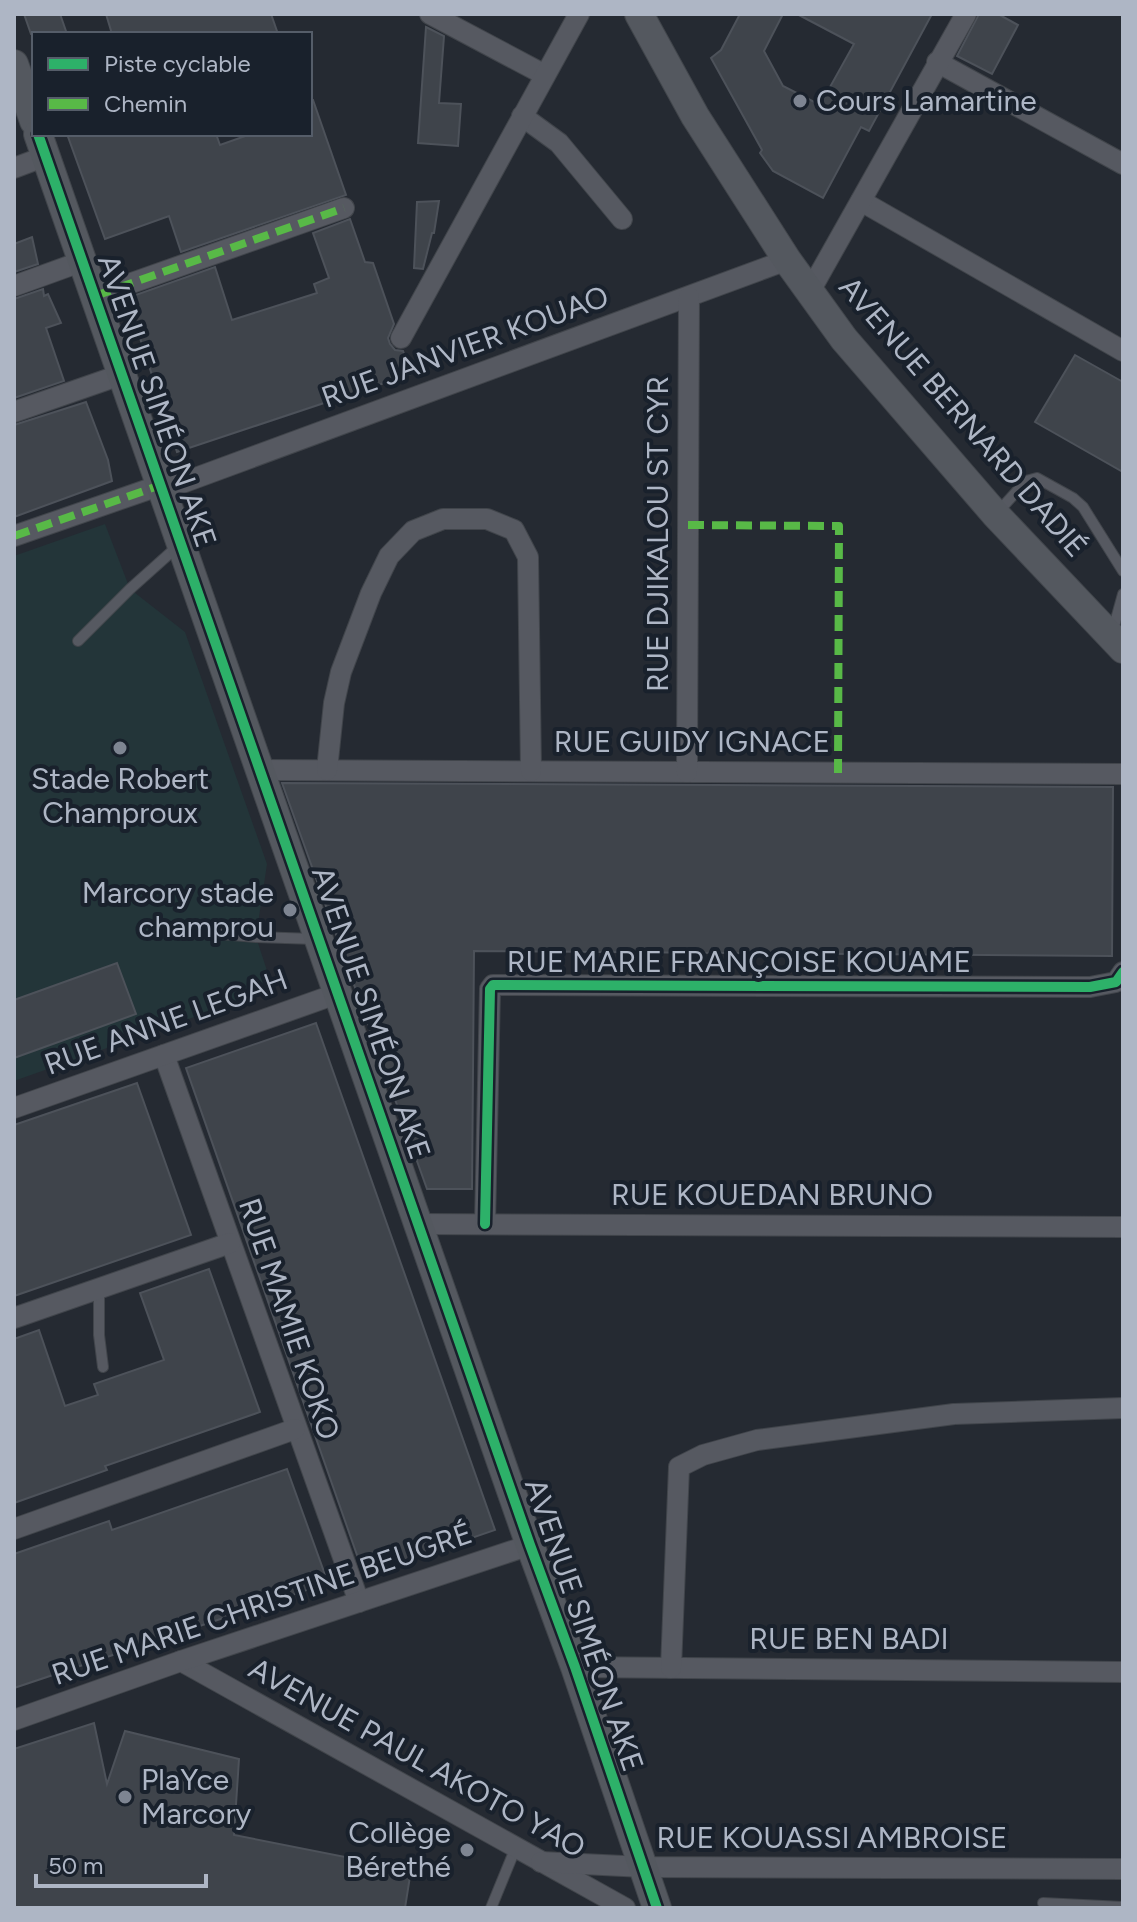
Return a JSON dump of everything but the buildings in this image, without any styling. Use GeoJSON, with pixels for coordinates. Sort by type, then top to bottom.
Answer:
{"type":"FeatureCollection","features":[{"type":"Feature","properties":{"kind":"street"},"geometry":{"type":"LineString","coordinates":[[430,14],[545,75]]}},
{"type":"Feature","properties":{"kind":"street"},"geometry":{"type":"LineString","coordinates":[[401,338],[579,14]]}},
{"type":"Feature","properties":{"kind":"street","name":"AVENUE BERNARD DADIÉ"},"geometry":{"type":"LineString","coordinates":[[639,14],[695,116],[787,260],[844,339],[996,515],[1117,643]]}},
{"type":"Feature","properties":{"kind":"street"},"geometry":{"type":"LineString","coordinates":[[810,291],[966,14]]}},
{"type":"Feature","properties":{"kind":"street"},"geometry":{"type":"LineString","coordinates":[[937,62],[1123,164]]}},
{"type":"Feature","properties":{"kind":"street"},"geometry":{"type":"LineString","coordinates":[[14,64],[32,115]]}},
{"type":"Feature","properties":{"kind":"street"},"geometry":{"type":"LineString","coordinates":[[522,116],[559,143],[622,219]]}},
{"type":"Feature","properties":{"kind":"street"},"geometry":{"type":"LineString","coordinates":[[14,168],[42,145]]}},
{"type":"Feature","properties":{"kind":"street","name":"AVENUE SIMÉON AKE"},"geometry":{"type":"LineString","coordinates":[[42,145],[657,1908]]}},
{"type":"Feature","properties":{"kind":"street"},"geometry":{"type":"LineString","coordinates":[[861,201],[1123,351]]}},
{"type":"Feature","properties":{"kind":"street"},"geometry":{"type":"LineString","coordinates":[[95,296],[344,208]]}},
{"type":"Feature","properties":{"kind":"street","name":"RUE JANVIER KOUAO"},"geometry":{"type":"LineString","coordinates":[[14,536],[162,487],[787,260]]}},
{"type":"Feature","properties":{"kind":"street"},"geometry":{"type":"LineString","coordinates":[[14,286],[83,261]]}},
{"type":"Feature","properties":{"kind":"street","name":"RUE DJIKALOU ST CYR"},"geometry":{"type":"LineString","coordinates":[[687,772],[689,297]]}},
{"type":"Feature","properties":{"kind":"street"},"geometry":{"type":"LineString","coordinates":[[14,412],[123,374]]}},
{"type":"Feature","properties":{"kind":"street"},"geometry":{"type":"LineString","coordinates":[[327,770],[334,703],[341,672],[371,593],[389,556],[413,531],[443,519],[487,519],[514,530],[528,557],[531,771]]}},
{"type":"Feature","properties":{"kind":"street","name":"RUE GUIDY IGNACE"},"geometry":{"type":"LineString","coordinates":[[261,770],[1123,774]]}},
{"type":"Feature","properties":{"kind":"street","name":"RUE MARIE FRANÇOISE KOUAME"},"geometry":{"type":"LineString","coordinates":[[485,1224],[490,989],[493,985],[1090,987],[1116,982],[1123,972]]}},
{"type":"Feature","properties":{"kind":"street","name":"RUE ANNE LEGAH"},"geometry":{"type":"LineString","coordinates":[[14,1108],[339,993]]}},
{"type":"Feature","properties":{"kind":"street","name":"RUE MAMIE KOKO"},"geometry":{"type":"LineString","coordinates":[[164,1055],[359,1602]]}},
{"type":"Feature","properties":{"kind":"street","name":"RUE KOUEDAN BRUNO"},"geometry":{"type":"LineString","coordinates":[[420,1224],[1123,1227]]}},
{"type":"Feature","properties":{"kind":"street"},"geometry":{"type":"LineString","coordinates":[[14,1318],[230,1243]]}},
{"type":"Feature","properties":{"kind":"street"},"geometry":{"type":"LineString","coordinates":[[671,1668],[679,1467],[703,1455],[757,1440],[954,1414],[1123,1408]]}},
{"type":"Feature","properties":{"kind":"street"},"geometry":{"type":"LineString","coordinates":[[14,1529],[295,1429]]}},
{"type":"Feature","properties":{"kind":"street","name":"RUE MARIE CHRISTINE BEUGRÉ"},"geometry":{"type":"LineString","coordinates":[[14,1720],[530,1545]]}},
{"type":"Feature","properties":{"kind":"street","name":"AVENUE PAUL AKOTO YAO"},"geometry":{"type":"LineString","coordinates":[[181,1661],[625,1908]]}},
{"type":"Feature","properties":{"kind":"street","name":"RUE BEN BADI"},"geometry":{"type":"LineString","coordinates":[[575,1667],[1123,1672]]}},
{"type":"Feature","properties":{"kind":"street","name":"RUE KOUASSI AMBROISE"},"geometry":{"type":"LineString","coordinates":[[541,1862],[644,1867],[1123,1869]]}},
{"type":"Feature","properties":{"kind":"lane"},"geometry":{"type":"LineString","coordinates":[[996,515],[1026,481],[1037,478],[1083,507],[1123,571]]}},
{"type":"Feature","properties":{"kind":"lane"},"geometry":{"type":"LineString","coordinates":[[78,641],[182,543]]}},
{"type":"Feature","properties":{"kind":"lane"},"geometry":{"type":"LineString","coordinates":[[1117,643],[1123,594]]}},
{"type":"Feature","properties":{"kind":"lane"},"geometry":{"type":"LineString","coordinates":[[186,931],[320,939]]}},
{"type":"Feature","properties":{"kind":"lane"},"geometry":{"type":"LineString","coordinates":[[99,1289],[103,1367]]}},
{"type":"Feature","properties":{"kind":"lane"},"geometry":{"type":"LineString","coordinates":[[491,1908],[516,1847]]}},
{"type":"Feature","properties":{"kind":"lane"},"geometry":{"type":"LineString","coordinates":[[1043,1903],[1123,1907]]}},
{"type":"Feature","properties":{"kind":"shaded area","name":"Stade Robert Champroux"},"geometry":{"type":"Polygon","coordinates":[[[105,524],[130,589],[185,632],[267,864],[256,937],[273,989],[14,1081],[14,556],[105,524]]]}},
{"type":"Feature","properties":{"kind":"marked path"},"geometry":{"type":"LineString","coordinates":[[95,296],[344,208]]}},
{"type":"Feature","properties":{"kind":"marked path"},"geometry":{"type":"LineString","coordinates":[[14,536],[161,485]]}},
{"type":"Feature","properties":{"kind":"marked path"},"geometry":{"type":"LineString","coordinates":[[688,525],[839,526],[838,773]]}},
{"type":"Feature","properties":{"kind":"cycle path"},"geometry":{"type":"LineString","coordinates":[[39,136],[657,1908]]}},
{"type":"Feature","properties":{"kind":"cycle path"},"geometry":{"type":"LineString","coordinates":[[485,1224],[490,989],[493,985],[1090,987],[1116,982],[1123,972]]}},
{"type":"Feature","properties":{"kind":"place","name":"Cours Lamartine"},"geometry":{"type":"Point","coordinates":[800,101]}},
{"type":"Feature","properties":{"kind":"place","name":"Stade Robert Champroux"},"geometry":{"type":"Point","coordinates":[120,748]}},
{"type":"Feature","properties":{"kind":"place","name":"Marcory stade champrou"},"geometry":{"type":"Point","coordinates":[290,910]}},
{"type":"Feature","properties":{"kind":"place","name":"PlaYce Marcory"},"geometry":{"type":"Point","coordinates":[125,1797]}},
{"type":"Feature","properties":{"kind":"place","name":"Collège Bérethé"},"geometry":{"type":"Point","coordinates":[467,1850]}}]}
